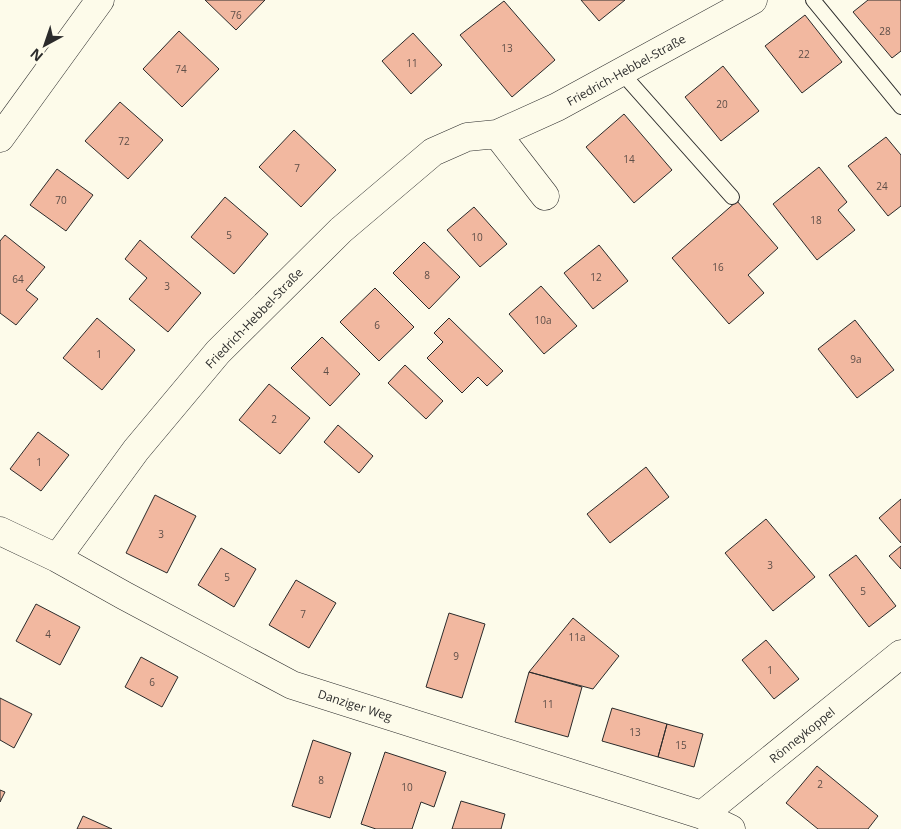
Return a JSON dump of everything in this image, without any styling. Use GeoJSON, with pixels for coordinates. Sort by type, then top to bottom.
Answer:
{"type":"FeatureCollection","features":[{"type":"Feature","properties":{"kind":"street"},"geometry":{"type":"LineString","coordinates":[[0,138],[100,0]]}},
{"type":"Feature","properties":{"kind":"street","name":"Friedrich-Hebbel-Straße"},"geometry":{"type":"LineString","coordinates":[[57,558],[136,450],[218,352],[341,230],[432,152],[467,137],[497,134],[557,107],[753,0]]}},
{"type":"Feature","properties":{"kind":"street"},"geometry":{"type":"LineString","coordinates":[[497,134],[546,196]]}},
{"type":"Feature","properties":{"kind":"street","name":"Danziger Weg"},"geometry":{"type":"LineString","coordinates":[[0,532],[57,558],[124,596],[292,685],[702,815],[731,829]]}},
{"type":"Feature","properties":{"kind":"street","name":"Rönneykoppel"},"geometry":{"type":"LineString","coordinates":[[702,815],[901,654]]}},
{"type":"Feature","properties":{"kind":"lane"},"geometry":{"type":"LineString","coordinates":[[812,0],[901,107]]}},
{"type":"Feature","properties":{"kind":"lane"},"geometry":{"type":"LineString","coordinates":[[621,72],[732,197]]}},
{"type":"Feature","properties":{"kind":"building"},"geometry":{"type":"Polygon","coordinates":[[[205,0],[265,0],[236,30],[205,0]]]}},
{"type":"Feature","properties":{"kind":"building"},"geometry":{"type":"Polygon","coordinates":[[[581,0],[625,0],[599,21],[581,0]]]}},
{"type":"Feature","properties":{"kind":"building"},"geometry":{"type":"Polygon","coordinates":[[[868,0],[901,0],[901,51],[892,58],[853,12],[868,0]]]}},
{"type":"Feature","properties":{"kind":"building"},"geometry":{"type":"Polygon","coordinates":[[[504,1],[555,60],[512,97],[460,35],[504,1]]]}},
{"type":"Feature","properties":{"kind":"building"},"geometry":{"type":"Polygon","coordinates":[[[805,15],[842,62],[802,93],[765,46],[805,15]]]}},
{"type":"Feature","properties":{"kind":"building"},"geometry":{"type":"Polygon","coordinates":[[[179,31],[219,69],[182,107],[143,69],[179,31]]]}},
{"type":"Feature","properties":{"kind":"building"},"geometry":{"type":"Polygon","coordinates":[[[413,33],[442,65],[411,94],[382,61],[413,33]]]}},
{"type":"Feature","properties":{"kind":"building"},"geometry":{"type":"Polygon","coordinates":[[[723,66],[759,111],[721,141],[685,97],[723,66]]]}},
{"type":"Feature","properties":{"kind":"building"},"geometry":{"type":"Polygon","coordinates":[[[120,102],[163,140],[128,179],[85,141],[120,102]]]}},
{"type":"Feature","properties":{"kind":"building"},"geometry":{"type":"Polygon","coordinates":[[[624,114],[672,170],[634,203],[586,147],[624,114]]]}},
{"type":"Feature","properties":{"kind":"building"},"geometry":{"type":"Polygon","coordinates":[[[294,130],[336,170],[301,207],[259,167],[294,130]]]}},
{"type":"Feature","properties":{"kind":"building"},"geometry":{"type":"Polygon","coordinates":[[[886,137],[901,155],[901,206],[888,216],[848,166],[886,137]]]}},
{"type":"Feature","properties":{"kind":"building"},"geometry":{"type":"Polygon","coordinates":[[[819,167],[847,202],[838,210],[855,230],[817,260],[773,204],[819,167]]]}},
{"type":"Feature","properties":{"kind":"building"},"geometry":{"type":"Polygon","coordinates":[[[57,169],[93,195],[66,231],[30,205],[57,169]]]}},
{"type":"Feature","properties":{"kind":"building"},"geometry":{"type":"Polygon","coordinates":[[[225,197],[268,234],[234,274],[191,237],[225,197]]]}},
{"type":"Feature","properties":{"kind":"building"},"geometry":{"type":"Polygon","coordinates":[[[737,201],[778,248],[748,275],[764,293],[729,324],[672,258],[737,201]]]}},
{"type":"Feature","properties":{"kind":"building"},"geometry":{"type":"Polygon","coordinates":[[[474,207],[507,244],[480,267],[447,230],[474,207]]]}},
{"type":"Feature","properties":{"kind":"building"},"geometry":{"type":"Polygon","coordinates":[[[5,235],[45,267],[26,290],[38,299],[16,325],[0,313],[0,241],[5,235]]]}},
{"type":"Feature","properties":{"kind":"building"},"geometry":{"type":"Polygon","coordinates":[[[140,240],[201,293],[168,332],[129,299],[147,278],[125,259],[140,240]]]}},
{"type":"Feature","properties":{"kind":"building"},"geometry":{"type":"Polygon","coordinates":[[[424,242],[460,277],[429,309],[393,273],[424,242]]]}},
{"type":"Feature","properties":{"kind":"building"},"geometry":{"type":"Polygon","coordinates":[[[599,245],[628,281],[593,309],[564,273],[599,245]]]}},
{"type":"Feature","properties":{"kind":"building"},"geometry":{"type":"Polygon","coordinates":[[[541,286],[577,326],[544,354],[509,314],[541,286]]]}},
{"type":"Feature","properties":{"kind":"building"},"geometry":{"type":"Polygon","coordinates":[[[375,288],[414,327],[379,361],[340,322],[375,288]]]}},
{"type":"Feature","properties":{"kind":"building"},"geometry":{"type":"Polygon","coordinates":[[[97,318],[135,350],[102,390],[63,358],[97,318]]]}},
{"type":"Feature","properties":{"kind":"building"},"geometry":{"type":"Polygon","coordinates":[[[449,318],[503,371],[487,386],[478,377],[462,393],[427,358],[443,342],[434,333],[449,318]]]}},
{"type":"Feature","properties":{"kind":"building"},"geometry":{"type":"Polygon","coordinates":[[[855,320],[894,370],[857,398],[818,349],[855,320]]]}},
{"type":"Feature","properties":{"kind":"building"},"geometry":{"type":"Polygon","coordinates":[[[322,337],[360,374],[330,406],[291,368],[322,337]]]}},
{"type":"Feature","properties":{"kind":"building"},"geometry":{"type":"Polygon","coordinates":[[[405,365],[443,401],[426,419],[388,383],[405,365]]]}},
{"type":"Feature","properties":{"kind":"building"},"geometry":{"type":"Polygon","coordinates":[[[269,384],[310,418],[280,454],[239,420],[269,384]]]}},
{"type":"Feature","properties":{"kind":"building"},"geometry":{"type":"Polygon","coordinates":[[[338,425],[373,456],[359,473],[324,442],[338,425]]]}},
{"type":"Feature","properties":{"kind":"building"},"geometry":{"type":"Polygon","coordinates":[[[38,432],[69,455],[41,491],[10,469],[38,432]]]}},
{"type":"Feature","properties":{"kind":"building"},"geometry":{"type":"Polygon","coordinates":[[[646,467],[669,497],[610,543],[587,514],[646,467]]]}},
{"type":"Feature","properties":{"kind":"building"},"geometry":{"type":"Polygon","coordinates":[[[155,495],[196,516],[167,573],[126,553],[155,495]]]}},
{"type":"Feature","properties":{"kind":"building"},"geometry":{"type":"Polygon","coordinates":[[[901,499],[901,543],[879,518],[901,499]]]}},
{"type":"Feature","properties":{"kind":"building"},"geometry":{"type":"Polygon","coordinates":[[[766,519],[815,577],[773,611],[725,553],[766,519]]]}},
{"type":"Feature","properties":{"kind":"building"},"geometry":{"type":"Polygon","coordinates":[[[901,546],[901,569],[889,556],[901,546]]]}},
{"type":"Feature","properties":{"kind":"building"},"geometry":{"type":"Polygon","coordinates":[[[221,548],[256,569],[234,607],[198,585],[221,548]]]}},
{"type":"Feature","properties":{"kind":"building"},"geometry":{"type":"Polygon","coordinates":[[[856,555],[896,606],[869,627],[829,575],[856,555]]]}},
{"type":"Feature","properties":{"kind":"building"},"geometry":{"type":"Polygon","coordinates":[[[296,580],[336,603],[309,648],[269,625],[296,580]]]}},
{"type":"Feature","properties":{"kind":"building"},"geometry":{"type":"Polygon","coordinates":[[[36,604],[80,627],[60,665],[16,641],[36,604]]]}},
{"type":"Feature","properties":{"kind":"building"},"geometry":{"type":"Polygon","coordinates":[[[449,613],[485,624],[462,698],[426,687],[449,613]]]}},
{"type":"Feature","properties":{"kind":"building"},"geometry":{"type":"Polygon","coordinates":[[[573,618],[619,656],[593,689],[529,672],[573,618]]]}},
{"type":"Feature","properties":{"kind":"building"},"geometry":{"type":"Polygon","coordinates":[[[766,640],[799,679],[774,699],[742,660],[766,640]]]}},
{"type":"Feature","properties":{"kind":"building"},"geometry":{"type":"Polygon","coordinates":[[[141,657],[178,677],[162,707],[125,687],[141,657]]]}},
{"type":"Feature","properties":{"kind":"building"},"geometry":{"type":"Polygon","coordinates":[[[529,672],[582,687],[568,737],[515,722],[529,672]]]}},
{"type":"Feature","properties":{"kind":"building"},"geometry":{"type":"Polygon","coordinates":[[[0,698],[32,714],[14,748],[0,740],[0,698]]]}},
{"type":"Feature","properties":{"kind":"building"},"geometry":{"type":"Polygon","coordinates":[[[612,708],[667,724],[658,757],[602,741],[612,708]]]}},
{"type":"Feature","properties":{"kind":"building"},"geometry":{"type":"Polygon","coordinates":[[[667,724],[703,734],[694,767],[658,757],[667,724]]]}},
{"type":"Feature","properties":{"kind":"building"},"geometry":{"type":"Polygon","coordinates":[[[313,740],[351,753],[330,818],[292,806],[313,740]]]}},
{"type":"Feature","properties":{"kind":"building"},"geometry":{"type":"Polygon","coordinates":[[[385,752],[446,772],[434,807],[421,802],[412,829],[376,829],[361,824],[385,752]]]}},
{"type":"Feature","properties":{"kind":"building"},"geometry":{"type":"Polygon","coordinates":[[[817,766],[878,816],[868,829],[818,829],[786,803],[817,766]]]}},
{"type":"Feature","properties":{"kind":"building"},"geometry":{"type":"Polygon","coordinates":[[[0,790],[5,792],[0,802],[0,790]]]}},
{"type":"Feature","properties":{"kind":"building"},"geometry":{"type":"Polygon","coordinates":[[[461,801],[505,814],[501,829],[452,829],[461,801]]]}},
{"type":"Feature","properties":{"kind":"building"},"geometry":{"type":"Polygon","coordinates":[[[83,816],[112,829],[77,829],[83,816]]]}}]}
